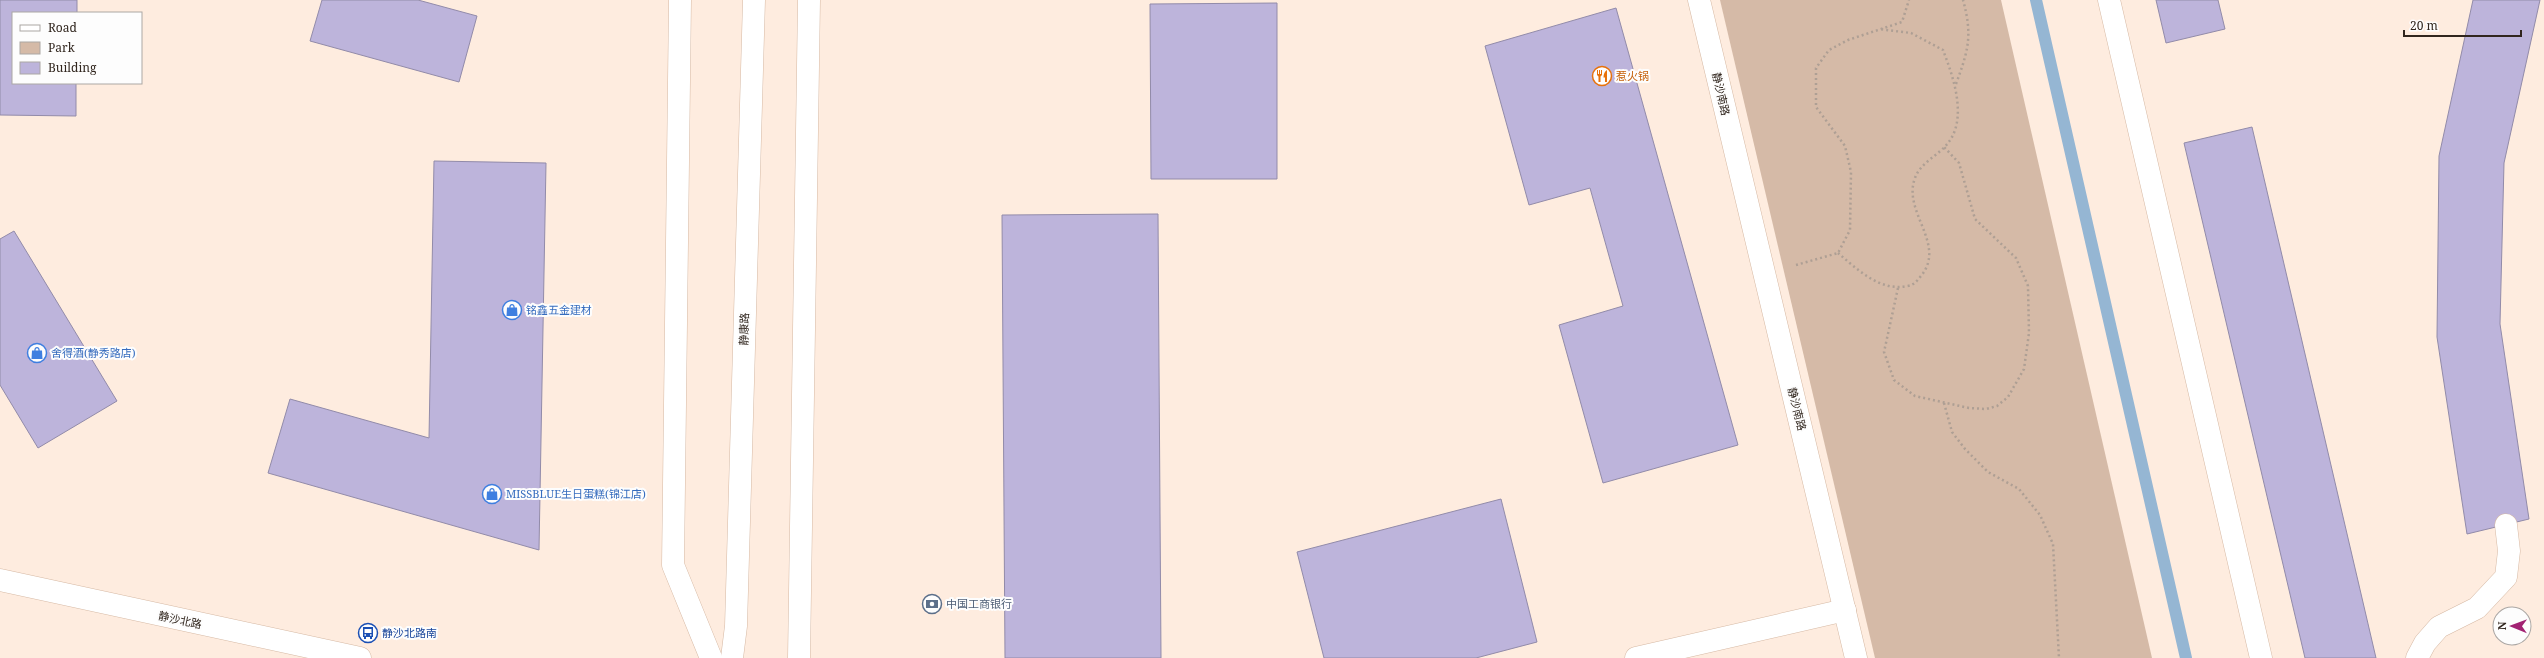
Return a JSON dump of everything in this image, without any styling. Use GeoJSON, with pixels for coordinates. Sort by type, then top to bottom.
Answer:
{"type":"FeatureCollection","features":[{"type":"Feature","properties":{"kind":"street"},"geometry":{"type":"LineString","coordinates":[[680,0],[673,565],[711,658]]}},
{"type":"Feature","properties":{"kind":"street","name":"静康路"},"geometry":{"type":"LineString","coordinates":[[732,658],[736,626],[754,0]]}},
{"type":"Feature","properties":{"kind":"street"},"geometry":{"type":"LineString","coordinates":[[799,658],[809,0]]}},
{"type":"Feature","properties":{"kind":"street","name":"静沙南路"},"geometry":{"type":"LineString","coordinates":[[1698,0],[1856,658]]}},
{"type":"Feature","properties":{"kind":"street"},"geometry":{"type":"LineString","coordinates":[[2109,0],[2261,658]]}},
{"type":"Feature","properties":{"kind":"street"},"geometry":{"type":"LineString","coordinates":[[2417,658],[2425,643],[2439,627],[2477,608],[2506,576],[2509,551],[2506,525]]}},
{"type":"Feature","properties":{"kind":"street","name":"静沙北路"},"geometry":{"type":"LineString","coordinates":[[0,580],[360,658]]}},
{"type":"Feature","properties":{"kind":"street"},"geometry":{"type":"LineString","coordinates":[[1636,658],[1845,610]]}},
{"type":"Feature","properties":{"kind":"path"},"geometry":{"type":"LineString","coordinates":[[1764,274],[1838,253],[1850,230],[1851,172],[1845,146],[1816,107],[1816,68],[1829,50],[1848,40],[1902,22],[1909,0]]}},
{"type":"Feature","properties":{"kind":"path"},"geometry":{"type":"LineString","coordinates":[[1956,84],[1969,50],[1968,19],[1963,0]]}},
{"type":"Feature","properties":{"kind":"path"},"geometry":{"type":"LineString","coordinates":[[1838,253],[1874,282],[1898,288],[1914,284],[1927,268],[1930,248],[1912,197],[1915,178],[1949,143],[1958,118],[1956,84],[1943,50],[1911,33],[1879,29]]}},
{"type":"Feature","properties":{"kind":"path"},"geometry":{"type":"LineString","coordinates":[[1898,288],[1884,352],[1894,380],[1915,396],[1944,404],[1986,409],[1997,406],[2008,397],[2024,368],[2029,333],[2028,286],[2016,258],[1975,219],[1964,188],[1960,163],[1944,147]]}},
{"type":"Feature","properties":{"kind":"path"},"geometry":{"type":"LineString","coordinates":[[1944,404],[1952,432],[1965,449],[1988,472],[2019,489],[2040,515],[2053,544],[2059,658]]}},
{"type":"Feature","properties":{"kind":"green space"},"geometry":{"type":"Polygon","coordinates":[[[1720,0],[2001,0],[2152,658],[1875,658],[1720,0]]]}},
{"type":"Feature","properties":{"kind":"building"},"geometry":{"type":"Polygon","coordinates":[[[0,0],[77,0],[77,12],[12,12],[12,84],[76,84],[76,116],[0,115],[0,0]]]}},
{"type":"Feature","properties":{"kind":"building"},"geometry":{"type":"Polygon","coordinates":[[[322,0],[418,0],[477,16],[459,82],[310,41],[322,0]]]}},
{"type":"Feature","properties":{"kind":"building"},"geometry":{"type":"Polygon","coordinates":[[[2156,0],[2218,0],[2225,29],[2166,43],[2156,0]]]}},
{"type":"Feature","properties":{"kind":"building"},"geometry":{"type":"Polygon","coordinates":[[[2473,0],[2540,0],[2504,163],[2500,324],[2529,519],[2467,534],[2437,337],[2439,156],[2473,0]]]}},
{"type":"Feature","properties":{"kind":"building"},"geometry":{"type":"Polygon","coordinates":[[[1277,3],[1277,179],[1151,179],[1150,4],[1277,3]]]}},
{"type":"Feature","properties":{"kind":"building"},"geometry":{"type":"Polygon","coordinates":[[[1616,8],[1738,445],[1603,483],[1559,325],[1623,306],[1590,188],[1529,205],[1485,46],[1616,8]]]}},
{"type":"Feature","properties":{"kind":"building"},"geometry":{"type":"Polygon","coordinates":[[[2252,127],[2376,658],[2305,658],[2184,143],[2252,127]]]}},
{"type":"Feature","properties":{"kind":"building"},"geometry":{"type":"Polygon","coordinates":[[[434,161],[546,163],[539,550],[268,473],[290,399],[429,438],[434,161]]]}},
{"type":"Feature","properties":{"kind":"building"},"geometry":{"type":"Polygon","coordinates":[[[1158,214],[1161,658],[1005,658],[1002,215],[1158,214]]]}},
{"type":"Feature","properties":{"kind":"building"},"geometry":{"type":"Polygon","coordinates":[[[14,231],[117,401],[38,448],[0,385],[0,239],[14,231]]]}},
{"type":"Feature","properties":{"kind":"building"},"geometry":{"type":"Polygon","coordinates":[[[1501,499],[1537,642],[1476,658],[1324,658],[1297,552],[1501,499]]]}},
{"type":"Feature","properties":{"kind":"waterway"},"geometry":{"type":"LineString","coordinates":[[2036,0],[2186,658]]}},
{"type":"Feature","properties":{"kind":"place","name":"惹火锅"},"geometry":{"type":"Point","coordinates":[1602,76]}},
{"type":"Feature","properties":{"kind":"place","name":"铭鑫五金建材"},"geometry":{"type":"Point","coordinates":[512,310]}},
{"type":"Feature","properties":{"kind":"place","name":"舍得酒(静秀路店)"},"geometry":{"type":"Point","coordinates":[37,353]}},
{"type":"Feature","properties":{"kind":"place","name":"MISSBLUE生日蛋糕(锦江店)"},"geometry":{"type":"Point","coordinates":[492,494]}},
{"type":"Feature","properties":{"kind":"place","name":"中国工商银行"},"geometry":{"type":"Point","coordinates":[932,604]}},
{"type":"Feature","properties":{"kind":"place","name":"静沙北路南"},"geometry":{"type":"Point","coordinates":[368,633]}}]}
